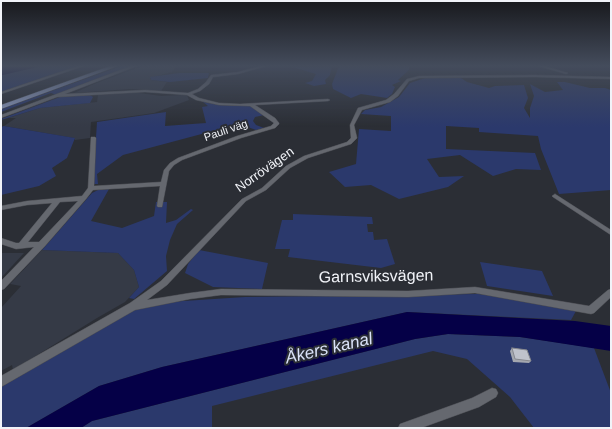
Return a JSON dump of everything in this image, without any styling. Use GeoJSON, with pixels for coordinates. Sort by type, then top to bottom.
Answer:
{"type":"FeatureCollection","features":[{"type":"Feature","properties":{"kind":"main road"},"geometry":{"type":"LineString","coordinates":[[1,103],[50,86]]}},
{"type":"Feature","properties":{"kind":"main road"},"geometry":{"type":"LineString","coordinates":[[1,107],[60,86]]}},
{"type":"Feature","properties":{"kind":"street"},"geometry":{"type":"LineString","coordinates":[[1,93],[22,86]]}},
{"type":"Feature","properties":{"kind":"street"},"geometry":{"type":"LineString","coordinates":[[1,117],[83,86]]}},
{"type":"Feature","properties":{"kind":"street"},"geometry":{"type":"LineString","coordinates":[[57,96],[132,91],[188,94],[199,90],[203,86]]}},
{"type":"Feature","properties":{"kind":"street","name":"Norrövägen"},"geometry":{"type":"LineString","coordinates":[[1,382],[133,306],[164,282],[244,200],[264,189],[288,167],[306,157],[349,144],[354,138],[352,125],[360,109],[388,101],[396,95],[403,86]]}},
{"type":"Feature","properties":{"kind":"street"},"geometry":{"type":"LineString","coordinates":[[188,94],[198,99],[219,104],[328,100]]}},
{"type":"Feature","properties":{"kind":"street","name":"Pauli väg"},"geometry":{"type":"LineString","coordinates":[[160,206],[162,184],[166,171],[180,159],[232,139],[273,127],[277,123],[250,104]]}},
{"type":"Feature","properties":{"kind":"street"},"geometry":{"type":"LineString","coordinates":[[1,287],[84,198],[91,188],[93,138]]}},
{"type":"Feature","properties":{"kind":"street"},"geometry":{"type":"LineString","coordinates":[[91,188],[162,184]]}},
{"type":"Feature","properties":{"kind":"street"},"geometry":{"type":"LineString","coordinates":[[555,196],[611,233]]}},
{"type":"Feature","properties":{"kind":"street"},"geometry":{"type":"LineString","coordinates":[[1,208],[27,203],[84,198]]}},
{"type":"Feature","properties":{"kind":"street"},"geometry":{"type":"LineString","coordinates":[[22,245],[58,200]]}},
{"type":"Feature","properties":{"kind":"street"},"geometry":{"type":"LineString","coordinates":[[1,242],[16,246],[42,244]]}},
{"type":"Feature","properties":{"kind":"street","name":"Garnsviksvägen"},"geometry":{"type":"LineString","coordinates":[[133,306],[221,292],[408,294],[475,290],[592,310],[611,292]]}},
{"type":"Feature","properties":{"kind":"street"},"geometry":{"type":"LineString","coordinates":[[404,428],[475,403],[492,393]]}},
{"type":"Feature","properties":{"kind":"shaded area"},"geometry":{"type":"Polygon","coordinates":[[[1,86],[19,86],[1,92],[1,86]]]}},
{"type":"Feature","properties":{"kind":"shaded area"},"geometry":{"type":"Polygon","coordinates":[[[65,86],[80,86],[56,95],[51,93],[1,112],[1,109],[65,86]]]}},
{"type":"Feature","properties":{"kind":"shaded area"},"geometry":{"type":"Polygon","coordinates":[[[90,86],[164,86],[161,91],[130,89],[74,93],[90,86]]]}},
{"type":"Feature","properties":{"kind":"shaded area"},"geometry":{"type":"Polygon","coordinates":[[[332,86],[395,87],[392,94],[387,98],[361,94],[351,98],[333,89],[332,86]]]}},
{"type":"Feature","properties":{"kind":"shaded area"},"geometry":{"type":"Polygon","coordinates":[[[408,86],[482,86],[489,88],[495,86],[524,86],[528,98],[524,108],[530,118],[530,108],[534,96],[531,86],[545,92],[563,90],[560,86],[582,86],[611,90],[611,190],[559,194],[541,149],[538,136],[479,132],[479,128],[446,126],[446,149],[535,153],[541,170],[516,169],[493,176],[460,155],[427,159],[439,177],[464,176],[448,187],[399,199],[371,185],[345,187],[329,172],[356,164],[359,129],[391,131],[391,116],[361,114],[365,110],[381,107],[399,97],[408,86]]]}},
{"type":"Feature","properties":{"kind":"shaded area"},"geometry":{"type":"Polygon","coordinates":[[[132,92],[161,96],[187,95],[189,100],[154,113],[91,122],[90,138],[75,140],[74,138],[4,126],[16,118],[8,118],[40,108],[97,102],[98,95],[132,92]]]}},
{"type":"Feature","properties":{"kind":"shaded area"},"geometry":{"type":"Polygon","coordinates":[[[90,95],[93,97],[90,103],[40,108],[1,120],[60,97],[90,95]]]}},
{"type":"Feature","properties":{"kind":"shaded area"},"geometry":{"type":"Polygon","coordinates":[[[202,101],[219,104],[249,105],[264,115],[255,117],[253,121],[256,125],[264,128],[256,130],[239,124],[123,155],[97,174],[98,184],[93,184],[97,122],[166,112],[165,126],[206,123],[202,107],[208,106],[202,101]]]}},
{"type":"Feature","properties":{"kind":"shaded area"},"geometry":{"type":"Polygon","coordinates":[[[4,126],[75,138],[67,158],[52,168],[56,176],[39,186],[1,195],[1,127],[4,126]]]}},
{"type":"Feature","properties":{"kind":"shaded area"},"geometry":{"type":"Polygon","coordinates":[[[109,189],[91,221],[122,228],[154,216],[156,202],[167,202],[166,223],[176,220],[191,209],[193,210],[177,224],[170,240],[166,256],[167,271],[134,299],[129,298],[139,287],[134,270],[118,253],[42,250],[92,193],[98,190],[109,189]]]}},
{"type":"Feature","properties":{"kind":"shaded area"},"geometry":{"type":"Polygon","coordinates":[[[293,214],[372,217],[373,224],[367,224],[368,232],[373,232],[374,240],[387,239],[395,264],[381,268],[288,257],[290,249],[275,249],[282,220],[293,220],[293,214]]]}},
{"type":"Feature","properties":{"kind":"shaded area"},"geometry":{"type":"Polygon","coordinates":[[[42,250],[118,253],[134,270],[139,287],[125,302],[13,370],[12,365],[1,371],[1,308],[21,286],[10,284],[42,250]]]}},
{"type":"Feature","properties":{"kind":"shaded area"},"geometry":{"type":"Polygon","coordinates":[[[199,250],[268,263],[262,289],[213,287],[185,273],[188,264],[199,250]]]}},
{"type":"Feature","properties":{"kind":"shaded area"},"geometry":{"type":"Polygon","coordinates":[[[1,253],[24,253],[1,278],[1,253]]]}},
{"type":"Feature","properties":{"kind":"shaded area"},"geometry":{"type":"Polygon","coordinates":[[[480,262],[542,271],[553,296],[487,286],[480,262]]]}},
{"type":"Feature","properties":{"kind":"shaded area"},"geometry":{"type":"Polygon","coordinates":[[[479,294],[527,301],[576,311],[571,320],[407,312],[162,367],[99,386],[26,428],[1,428],[1,387],[134,310],[168,302],[245,297],[479,294]]]}},
{"type":"Feature","properties":{"kind":"shaded area"},"geometry":{"type":"Polygon","coordinates":[[[448,334],[520,337],[594,348],[611,393],[611,428],[534,428],[510,397],[467,359],[433,351],[212,406],[212,428],[81,428],[92,421],[415,339],[448,334]]]}},
{"type":"Feature","properties":{"kind":"water","name":"Åkers kanal"},"geometry":{"type":"Polygon","coordinates":[[[407,312],[575,321],[611,326],[611,351],[520,337],[448,334],[415,339],[92,421],[81,428],[26,428],[99,386],[162,367],[407,312]]]}},
{"type":"Feature","properties":{"kind":"building"},"geometry":{"type":"Polygon","coordinates":[[[512,348],[527,350],[531,361],[515,359],[512,348]]]}}]}
